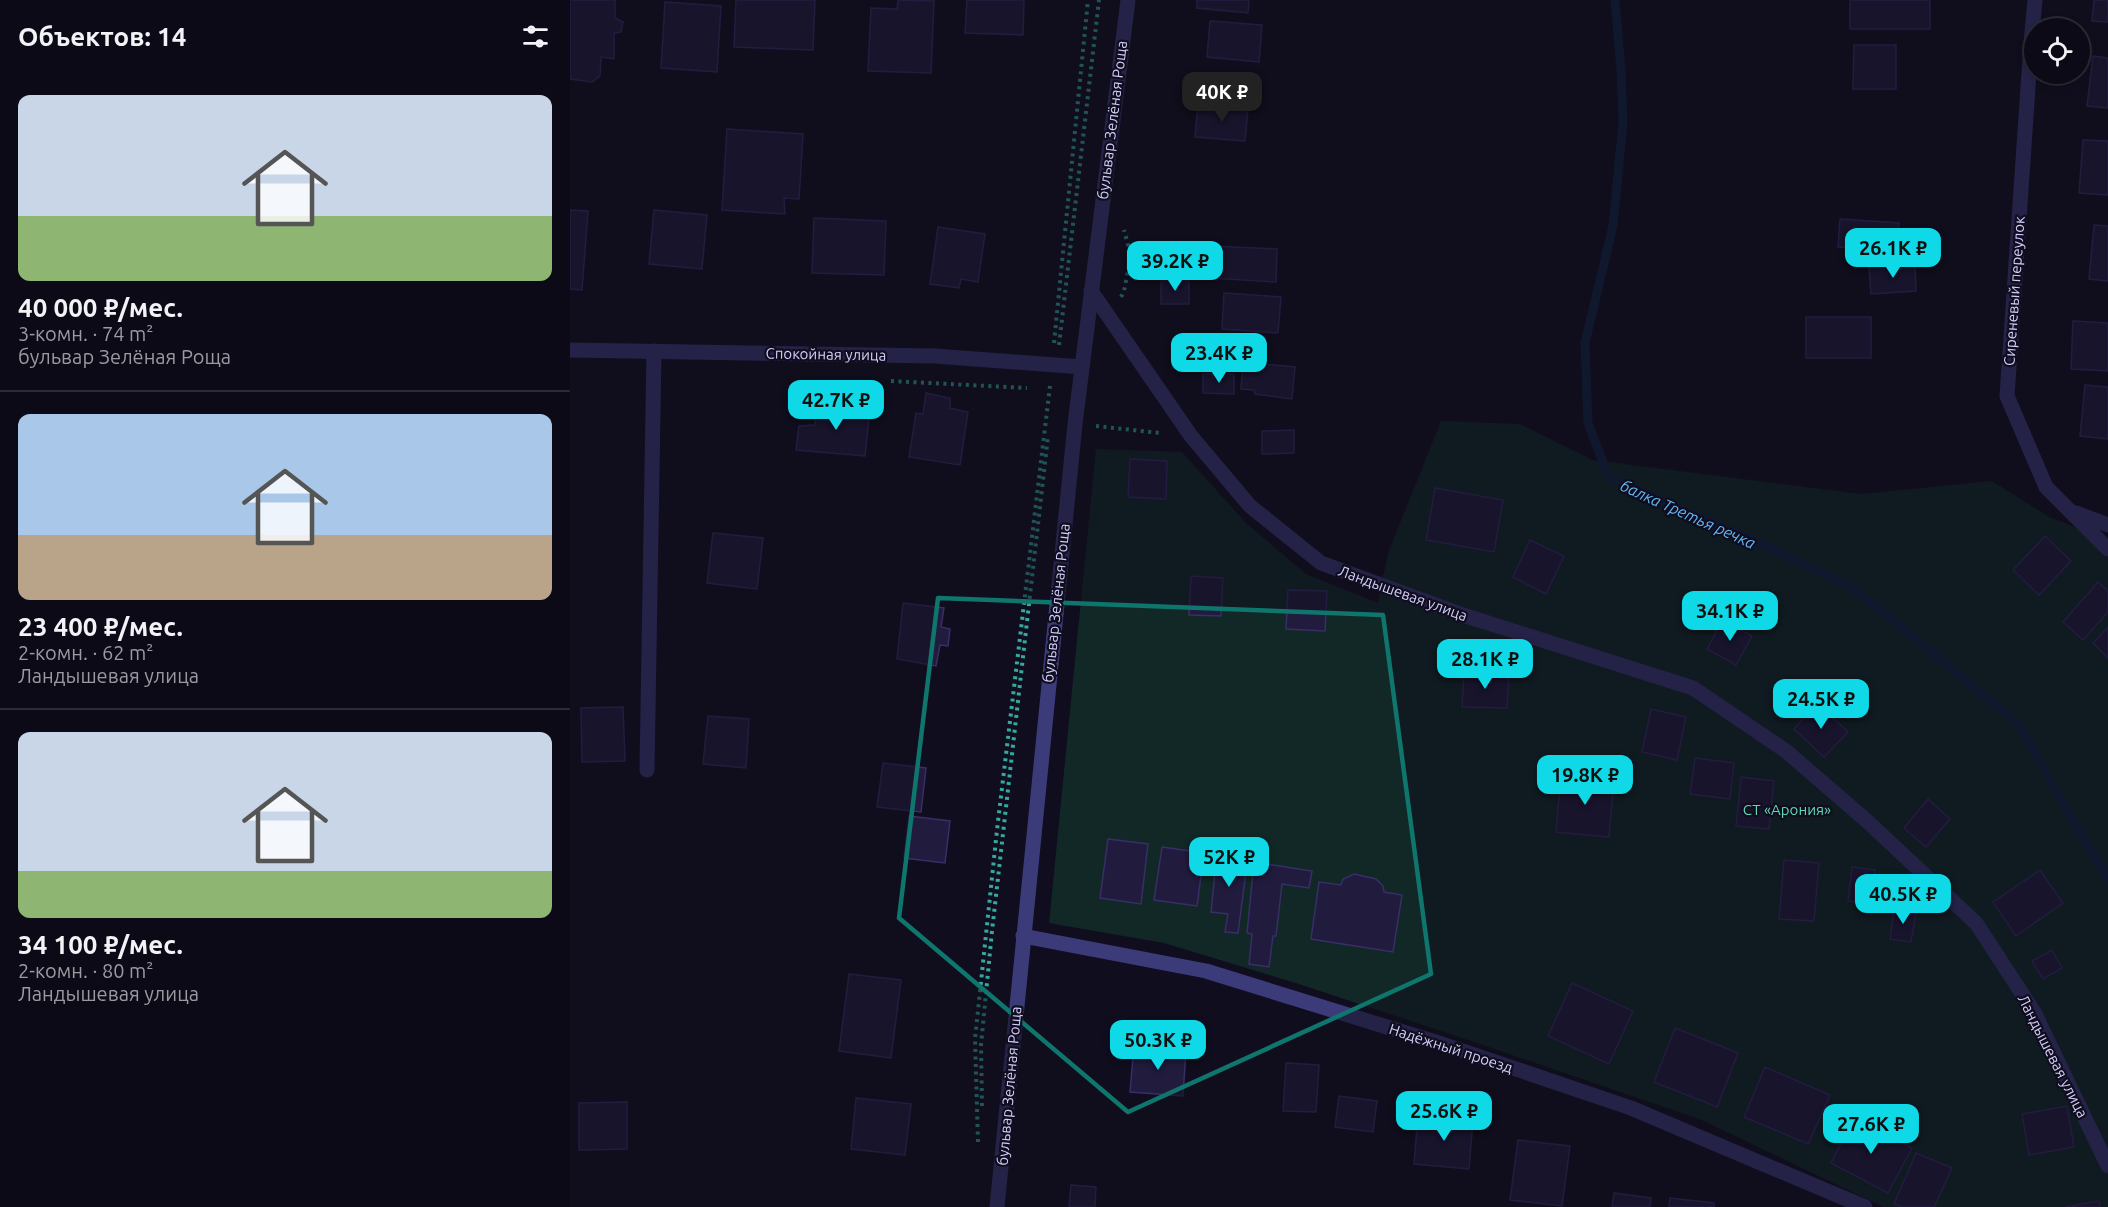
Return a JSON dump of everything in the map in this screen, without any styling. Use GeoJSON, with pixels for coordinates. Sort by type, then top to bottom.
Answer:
{"type":"FeatureCollection","features":[{"type":"Feature","properties":{"kind":"street","name":"бульвар Зелёная Роща"},"geometry":{"type":"LineString","coordinates":[[997,1207],[1075,424],[1128,0]]}},
{"type":"Feature","properties":{"kind":"street","name":"Сиреневый переулок"},"geometry":{"type":"LineString","coordinates":[[2035,0],[2007,396],[2046,487],[2108,549]]}},
{"type":"Feature","properties":{"kind":"street","name":"Ландышевая улица"},"geometry":{"type":"LineString","coordinates":[[1091,291],[1191,436],[1250,506],[1320,563],[1463,615],[1693,688],[1786,751],[1867,821],[1976,923],[2034,1012],[2108,1166]]}},
{"type":"Feature","properties":{"kind":"street","name":"Спокойная улица"},"geometry":{"type":"LineString","coordinates":[[570,350],[935,356],[1082,367]]}},
{"type":"Feature","properties":{"kind":"street"},"geometry":{"type":"LineString","coordinates":[[647,770],[654,351]]}},
{"type":"Feature","properties":{"kind":"street"},"geometry":{"type":"LineString","coordinates":[[2070,511],[2108,525]]}},
{"type":"Feature","properties":{"kind":"street","name":"Надёжный проезд"},"geometry":{"type":"LineString","coordinates":[[1023,936],[1206,971],[1444,1045],[1631,1108],[1865,1207]]}},
{"type":"Feature","properties":{"kind":"path"},"geometry":{"type":"LineString","coordinates":[[1054,365],[1088,0]]}},
{"type":"Feature","properties":{"kind":"path"},"geometry":{"type":"LineString","coordinates":[[980,1148],[975,1039],[997,830],[1099,0]]}},
{"type":"Feature","properties":{"kind":"path"},"geometry":{"type":"LineString","coordinates":[[1075,424],[1191,436]]}},
{"type":"Feature","properties":{"kind":"highlighted area"},"geometry":{"type":"Polygon","coordinates":[[[938,598],[1383,615],[1431,974],[1128,1112],[899,918],[938,598]]]}},
{"type":"Feature","properties":{"kind":"green space","name":"СТ «Арония»"},"geometry":{"type":"Polygon","coordinates":[[[1441,421],[1520,424],[1593,460],[1861,494],[1992,481],[2051,518],[2108,539],[2108,1207],[1883,1207],[1702,1120],[1474,1042],[1299,984],[1164,943],[1049,923],[1096,449],[1182,452],[1246,523],[1306,574],[1378,603],[1388,553],[1441,421]]]}},
{"type":"Feature","properties":{"kind":"building"},"geometry":{"type":"Polygon","coordinates":[[[570,0],[615,0],[615,18],[623,22],[621,32],[614,33],[614,59],[601,57],[600,76],[592,82],[570,79],[570,0]]]}},
{"type":"Feature","properties":{"kind":"building"},"geometry":{"type":"Polygon","coordinates":[[[736,0],[815,0],[813,50],[734,47],[736,0]]]}},
{"type":"Feature","properties":{"kind":"building"},"geometry":{"type":"Polygon","coordinates":[[[898,0],[934,1],[931,73],[868,71],[871,8],[897,9],[898,0]]]}},
{"type":"Feature","properties":{"kind":"building"},"geometry":{"type":"Polygon","coordinates":[[[967,0],[1024,0],[1023,35],[965,33],[967,0]]]}},
{"type":"Feature","properties":{"kind":"building"},"geometry":{"type":"Polygon","coordinates":[[[1197,0],[1249,0],[1248,13],[1197,8],[1197,0]]]}},
{"type":"Feature","properties":{"kind":"building"},"geometry":{"type":"Polygon","coordinates":[[[1850,0],[1930,0],[1930,29],[1850,29],[1850,0]]]}},
{"type":"Feature","properties":{"kind":"building"},"geometry":{"type":"Polygon","coordinates":[[[2094,0],[2108,0],[2108,22],[2092,21],[2094,0]]]}},
{"type":"Feature","properties":{"kind":"building"},"geometry":{"type":"Polygon","coordinates":[[[665,2],[721,6],[717,72],[661,68],[665,2]]]}},
{"type":"Feature","properties":{"kind":"building"},"geometry":{"type":"Polygon","coordinates":[[[1210,21],[1262,25],[1259,62],[1207,57],[1210,21]]]}},
{"type":"Feature","properties":{"kind":"building"},"geometry":{"type":"Polygon","coordinates":[[[1854,45],[1896,45],[1896,89],[1853,89],[1854,45]]]}},
{"type":"Feature","properties":{"kind":"building"},"geometry":{"type":"Polygon","coordinates":[[[2093,56],[2108,58],[2108,108],[2087,106],[2093,56]]]}},
{"type":"Feature","properties":{"kind":"building"},"geometry":{"type":"Polygon","coordinates":[[[1198,105],[1248,109],[1245,141],[1195,137],[1198,105]]]}},
{"type":"Feature","properties":{"kind":"building"},"geometry":{"type":"Polygon","coordinates":[[[727,129],[803,134],[799,199],[784,198],[785,214],[722,210],[727,129]]]}},
{"type":"Feature","properties":{"kind":"building"},"geometry":{"type":"Polygon","coordinates":[[[2083,140],[2108,141],[2108,195],[2079,193],[2083,140]]]}},
{"type":"Feature","properties":{"kind":"building"},"geometry":{"type":"Polygon","coordinates":[[[570,210],[588,211],[582,290],[570,289],[570,210]]]}},
{"type":"Feature","properties":{"kind":"building"},"geometry":{"type":"Polygon","coordinates":[[[654,210],[707,215],[702,269],[649,264],[654,210]]]}},
{"type":"Feature","properties":{"kind":"building"},"geometry":{"type":"Polygon","coordinates":[[[814,218],[886,221],[884,275],[812,273],[814,218]]]}},
{"type":"Feature","properties":{"kind":"building"},"geometry":{"type":"Polygon","coordinates":[[[1840,219],[1899,223],[1896,251],[1838,247],[1840,219]]]}},
{"type":"Feature","properties":{"kind":"building"},"geometry":{"type":"Polygon","coordinates":[[[2094,225],[2108,226],[2108,281],[2089,279],[2094,225]]]}},
{"type":"Feature","properties":{"kind":"building"},"geometry":{"type":"Polygon","coordinates":[[[938,227],[985,234],[978,282],[961,279],[959,288],[930,284],[938,227]]]}},
{"type":"Feature","properties":{"kind":"building"},"geometry":{"type":"Polygon","coordinates":[[[1211,246],[1277,249],[1276,282],[1210,278],[1211,246]]]}},
{"type":"Feature","properties":{"kind":"building"},"geometry":{"type":"Polygon","coordinates":[[[1915,264],[1916,291],[1871,294],[1869,267],[1915,264]]]}},
{"type":"Feature","properties":{"kind":"building"},"geometry":{"type":"Polygon","coordinates":[[[1161,281],[1189,281],[1189,304],[1161,304],[1161,281]]]}},
{"type":"Feature","properties":{"kind":"building"},"geometry":{"type":"Polygon","coordinates":[[[1224,293],[1281,297],[1278,333],[1222,329],[1224,293]]]}},
{"type":"Feature","properties":{"kind":"building"},"geometry":{"type":"Polygon","coordinates":[[[1806,317],[1871,317],[1871,358],[1806,358],[1806,317]]]}},
{"type":"Feature","properties":{"kind":"building"},"geometry":{"type":"Polygon","coordinates":[[[2073,321],[2108,323],[2108,371],[2071,369],[2073,321]]]}},
{"type":"Feature","properties":{"kind":"building"},"geometry":{"type":"Polygon","coordinates":[[[1243,362],[1295,367],[1292,399],[1255,394],[1254,390],[1241,389],[1243,362]]]}},
{"type":"Feature","properties":{"kind":"building"},"geometry":{"type":"Polygon","coordinates":[[[1203,374],[1234,374],[1234,394],[1203,393],[1203,374]]]}},
{"type":"Feature","properties":{"kind":"building"},"geometry":{"type":"Polygon","coordinates":[[[2085,385],[2108,387],[2108,439],[2080,436],[2085,385]]]}},
{"type":"Feature","properties":{"kind":"building"},"geometry":{"type":"Polygon","coordinates":[[[926,393],[950,398],[950,408],[968,412],[960,465],[909,457],[916,413],[923,414],[926,393]]]}},
{"type":"Feature","properties":{"kind":"building"},"geometry":{"type":"Polygon","coordinates":[[[817,404],[870,409],[865,456],[796,450],[799,426],[815,425],[817,404]]]}},
{"type":"Feature","properties":{"kind":"building"},"geometry":{"type":"Polygon","coordinates":[[[1294,430],[1294,453],[1262,454],[1262,431],[1294,430]]]}},
{"type":"Feature","properties":{"kind":"building"},"geometry":{"type":"Polygon","coordinates":[[[1130,459],[1167,461],[1166,499],[1128,497],[1130,459]]]}},
{"type":"Feature","properties":{"kind":"building"},"geometry":{"type":"Polygon","coordinates":[[[1435,488],[1503,500],[1494,552],[1426,540],[1435,488]]]}},
{"type":"Feature","properties":{"kind":"building"},"geometry":{"type":"Polygon","coordinates":[[[713,533],[763,538],[757,589],[707,583],[713,533]]]}},
{"type":"Feature","properties":{"kind":"building"},"geometry":{"type":"Polygon","coordinates":[[[2045,536],[2071,561],[2039,595],[2013,570],[2045,536]]]}},
{"type":"Feature","properties":{"kind":"building"},"geometry":{"type":"Polygon","coordinates":[[[1530,540],[1564,556],[1546,594],[1513,577],[1530,540]]]}},
{"type":"Feature","properties":{"kind":"building"},"geometry":{"type":"Polygon","coordinates":[[[1191,576],[1223,578],[1221,616],[1189,615],[1191,576]]]}},
{"type":"Feature","properties":{"kind":"building"},"geometry":{"type":"Polygon","coordinates":[[[2098,582],[2108,591],[2108,612],[2083,640],[2063,622],[2098,582]]]}},
{"type":"Feature","properties":{"kind":"building"},"geometry":{"type":"Polygon","coordinates":[[[1288,590],[1327,591],[1325,631],[1286,629],[1288,590]]]}},
{"type":"Feature","properties":{"kind":"building"},"geometry":{"type":"Polygon","coordinates":[[[903,603],[944,608],[941,627],[950,629],[948,646],[940,645],[936,666],[897,659],[903,603]]]}},
{"type":"Feature","properties":{"kind":"building"},"geometry":{"type":"Polygon","coordinates":[[[1723,620],[1752,636],[1736,665],[1707,649],[1723,620]]]}},
{"type":"Feature","properties":{"kind":"building"},"geometry":{"type":"Polygon","coordinates":[[[2108,627],[2108,658],[2093,643],[2108,627]]]}},
{"type":"Feature","properties":{"kind":"building"},"geometry":{"type":"Polygon","coordinates":[[[1464,673],[1509,674],[1507,708],[1462,707],[1464,673]]]}},
{"type":"Feature","properties":{"kind":"building"},"geometry":{"type":"Polygon","coordinates":[[[1817,703],[1848,732],[1824,757],[1794,729],[1817,703]]]}},
{"type":"Feature","properties":{"kind":"building"},"geometry":{"type":"Polygon","coordinates":[[[623,707],[625,761],[582,762],[581,708],[623,707]]]}},
{"type":"Feature","properties":{"kind":"building"},"geometry":{"type":"Polygon","coordinates":[[[1651,709],[1686,717],[1677,760],[1642,752],[1651,709]]]}},
{"type":"Feature","properties":{"kind":"building"},"geometry":{"type":"Polygon","coordinates":[[[708,716],[749,719],[746,768],[703,764],[708,716]]]}},
{"type":"Feature","properties":{"kind":"building"},"geometry":{"type":"Polygon","coordinates":[[[1695,758],[1734,763],[1730,799],[1690,794],[1695,758]]]}},
{"type":"Feature","properties":{"kind":"building"},"geometry":{"type":"Polygon","coordinates":[[[883,763],[926,768],[921,812],[877,807],[883,763]]]}},
{"type":"Feature","properties":{"kind":"building"},"geometry":{"type":"Polygon","coordinates":[[[1561,775],[1614,780],[1609,837],[1556,832],[1561,775]]]}},
{"type":"Feature","properties":{"kind":"building"},"geometry":{"type":"Polygon","coordinates":[[[1741,777],[1774,781],[1769,829],[1736,826],[1741,777]]]}},
{"type":"Feature","properties":{"kind":"building"},"geometry":{"type":"Polygon","coordinates":[[[1928,799],[1950,819],[1926,847],[1904,828],[1928,799]]]}},
{"type":"Feature","properties":{"kind":"building"},"geometry":{"type":"Polygon","coordinates":[[[909,816],[950,821],[945,863],[904,858],[909,816]]]}},
{"type":"Feature","properties":{"kind":"building"},"geometry":{"type":"Polygon","coordinates":[[[1108,839],[1148,844],[1141,904],[1100,898],[1108,839]]]}},
{"type":"Feature","properties":{"kind":"building"},"geometry":{"type":"Polygon","coordinates":[[[1162,847],[1204,853],[1197,906],[1154,900],[1162,847]]]}},
{"type":"Feature","properties":{"kind":"building"},"geometry":{"type":"Polygon","coordinates":[[[1217,852],[1248,856],[1238,933],[1225,932],[1228,914],[1211,912],[1217,852]]]}},
{"type":"Feature","properties":{"kind":"building"},"geometry":{"type":"Polygon","coordinates":[[[1784,860],[1819,863],[1814,921],[1779,919],[1784,860]]]}},
{"type":"Feature","properties":{"kind":"building"},"geometry":{"type":"Polygon","coordinates":[[[1254,862],[1312,871],[1309,888],[1282,884],[1276,936],[1273,936],[1269,967],[1249,964],[1252,934],[1247,933],[1254,862]]]}},
{"type":"Feature","properties":{"kind":"building"},"geometry":{"type":"Polygon","coordinates":[[[1852,867],[1875,870],[1871,904],[1848,901],[1852,867]]]}},
{"type":"Feature","properties":{"kind":"building"},"geometry":{"type":"Polygon","coordinates":[[[2040,870],[2063,903],[2016,936],[1993,902],[2040,870]]]}},
{"type":"Feature","properties":{"kind":"building"},"geometry":{"type":"Polygon","coordinates":[[[1354,874],[1376,879],[1383,886],[1384,892],[1402,895],[1393,952],[1311,939],[1319,882],[1341,885],[1343,879],[1354,874]]]}},
{"type":"Feature","properties":{"kind":"building"},"geometry":{"type":"Polygon","coordinates":[[[1894,909],[1916,912],[1911,942],[1890,939],[1894,909]]]}},
{"type":"Feature","properties":{"kind":"building"},"geometry":{"type":"Polygon","coordinates":[[[2052,950],[2062,968],[2043,979],[2032,961],[2052,950]]]}},
{"type":"Feature","properties":{"kind":"building"},"geometry":{"type":"Polygon","coordinates":[[[849,974],[901,980],[891,1058],[839,1051],[849,974]]]}},
{"type":"Feature","properties":{"kind":"building"},"geometry":{"type":"Polygon","coordinates":[[[1572,983],[1633,1011],[1609,1064],[1548,1036],[1572,983]]]}},
{"type":"Feature","properties":{"kind":"building"},"geometry":{"type":"Polygon","coordinates":[[[1675,1028],[1738,1053],[1717,1107],[1654,1082],[1675,1028]]]}},
{"type":"Feature","properties":{"kind":"building"},"geometry":{"type":"Polygon","coordinates":[[[1134,1046],[1186,1050],[1183,1096],[1130,1092],[1134,1046]]]}},
{"type":"Feature","properties":{"kind":"building"},"geometry":{"type":"Polygon","coordinates":[[[1286,1063],[1319,1065],[1316,1112],[1283,1111],[1286,1063]]]}},
{"type":"Feature","properties":{"kind":"building"},"geometry":{"type":"Polygon","coordinates":[[[1765,1067],[1830,1095],[1808,1144],[1744,1117],[1765,1067]]]}},
{"type":"Feature","properties":{"kind":"building"},"geometry":{"type":"Polygon","coordinates":[[[1339,1096],[1377,1101],[1373,1132],[1335,1127],[1339,1096]]]}},
{"type":"Feature","properties":{"kind":"building"},"geometry":{"type":"Polygon","coordinates":[[[856,1098],[911,1104],[905,1155],[851,1149],[856,1098]]]}},
{"type":"Feature","properties":{"kind":"building"},"geometry":{"type":"Polygon","coordinates":[[[627,1102],[627,1149],[579,1150],[579,1103],[627,1102]]]}},
{"type":"Feature","properties":{"kind":"building"},"geometry":{"type":"Polygon","coordinates":[[[2067,1106],[2074,1147],[2029,1155],[2022,1114],[2067,1106]]]}},
{"type":"Feature","properties":{"kind":"building"},"geometry":{"type":"Polygon","coordinates":[[[1418,1115],[1473,1120],[1469,1169],[1414,1164],[1418,1115]]]}},
{"type":"Feature","properties":{"kind":"building"},"geometry":{"type":"Polygon","coordinates":[[[1854,1118],[1912,1148],[1888,1193],[1831,1163],[1854,1118]]]}},
{"type":"Feature","properties":{"kind":"building"},"geometry":{"type":"Polygon","coordinates":[[[1518,1140],[1570,1146],[1562,1206],[1510,1200],[1518,1140]]]}},
{"type":"Feature","properties":{"kind":"building"},"geometry":{"type":"Polygon","coordinates":[[[1916,1153],[1952,1168],[1934,1207],[1902,1207],[1894,1204],[1916,1153]]]}},
{"type":"Feature","properties":{"kind":"building"},"geometry":{"type":"Polygon","coordinates":[[[1071,1185],[1096,1187],[1095,1207],[1069,1207],[1071,1185]]]}},
{"type":"Feature","properties":{"kind":"building"},"geometry":{"type":"Polygon","coordinates":[[[1614,1193],[1651,1198],[1650,1207],[1612,1207],[1614,1193]]]}},
{"type":"Feature","properties":{"kind":"building"},"geometry":{"type":"Polygon","coordinates":[[[1670,1198],[1714,1203],[1714,1207],[1669,1207],[1670,1198]]]}},
{"type":"Feature","properties":{"kind":"building"},"geometry":{"type":"Polygon","coordinates":[[[2099,1201],[2100,1207],[2065,1207],[2099,1201]]]}},
{"type":"Feature","properties":{"kind":"waterway","name":"балка Третья речка"},"geometry":{"type":"LineString","coordinates":[[1615,0],[1623,122],[1613,226],[1585,343],[1588,423],[1609,478],[1755,541],[1849,586],[1900,626],[2019,724],[2108,878]]}}]}
